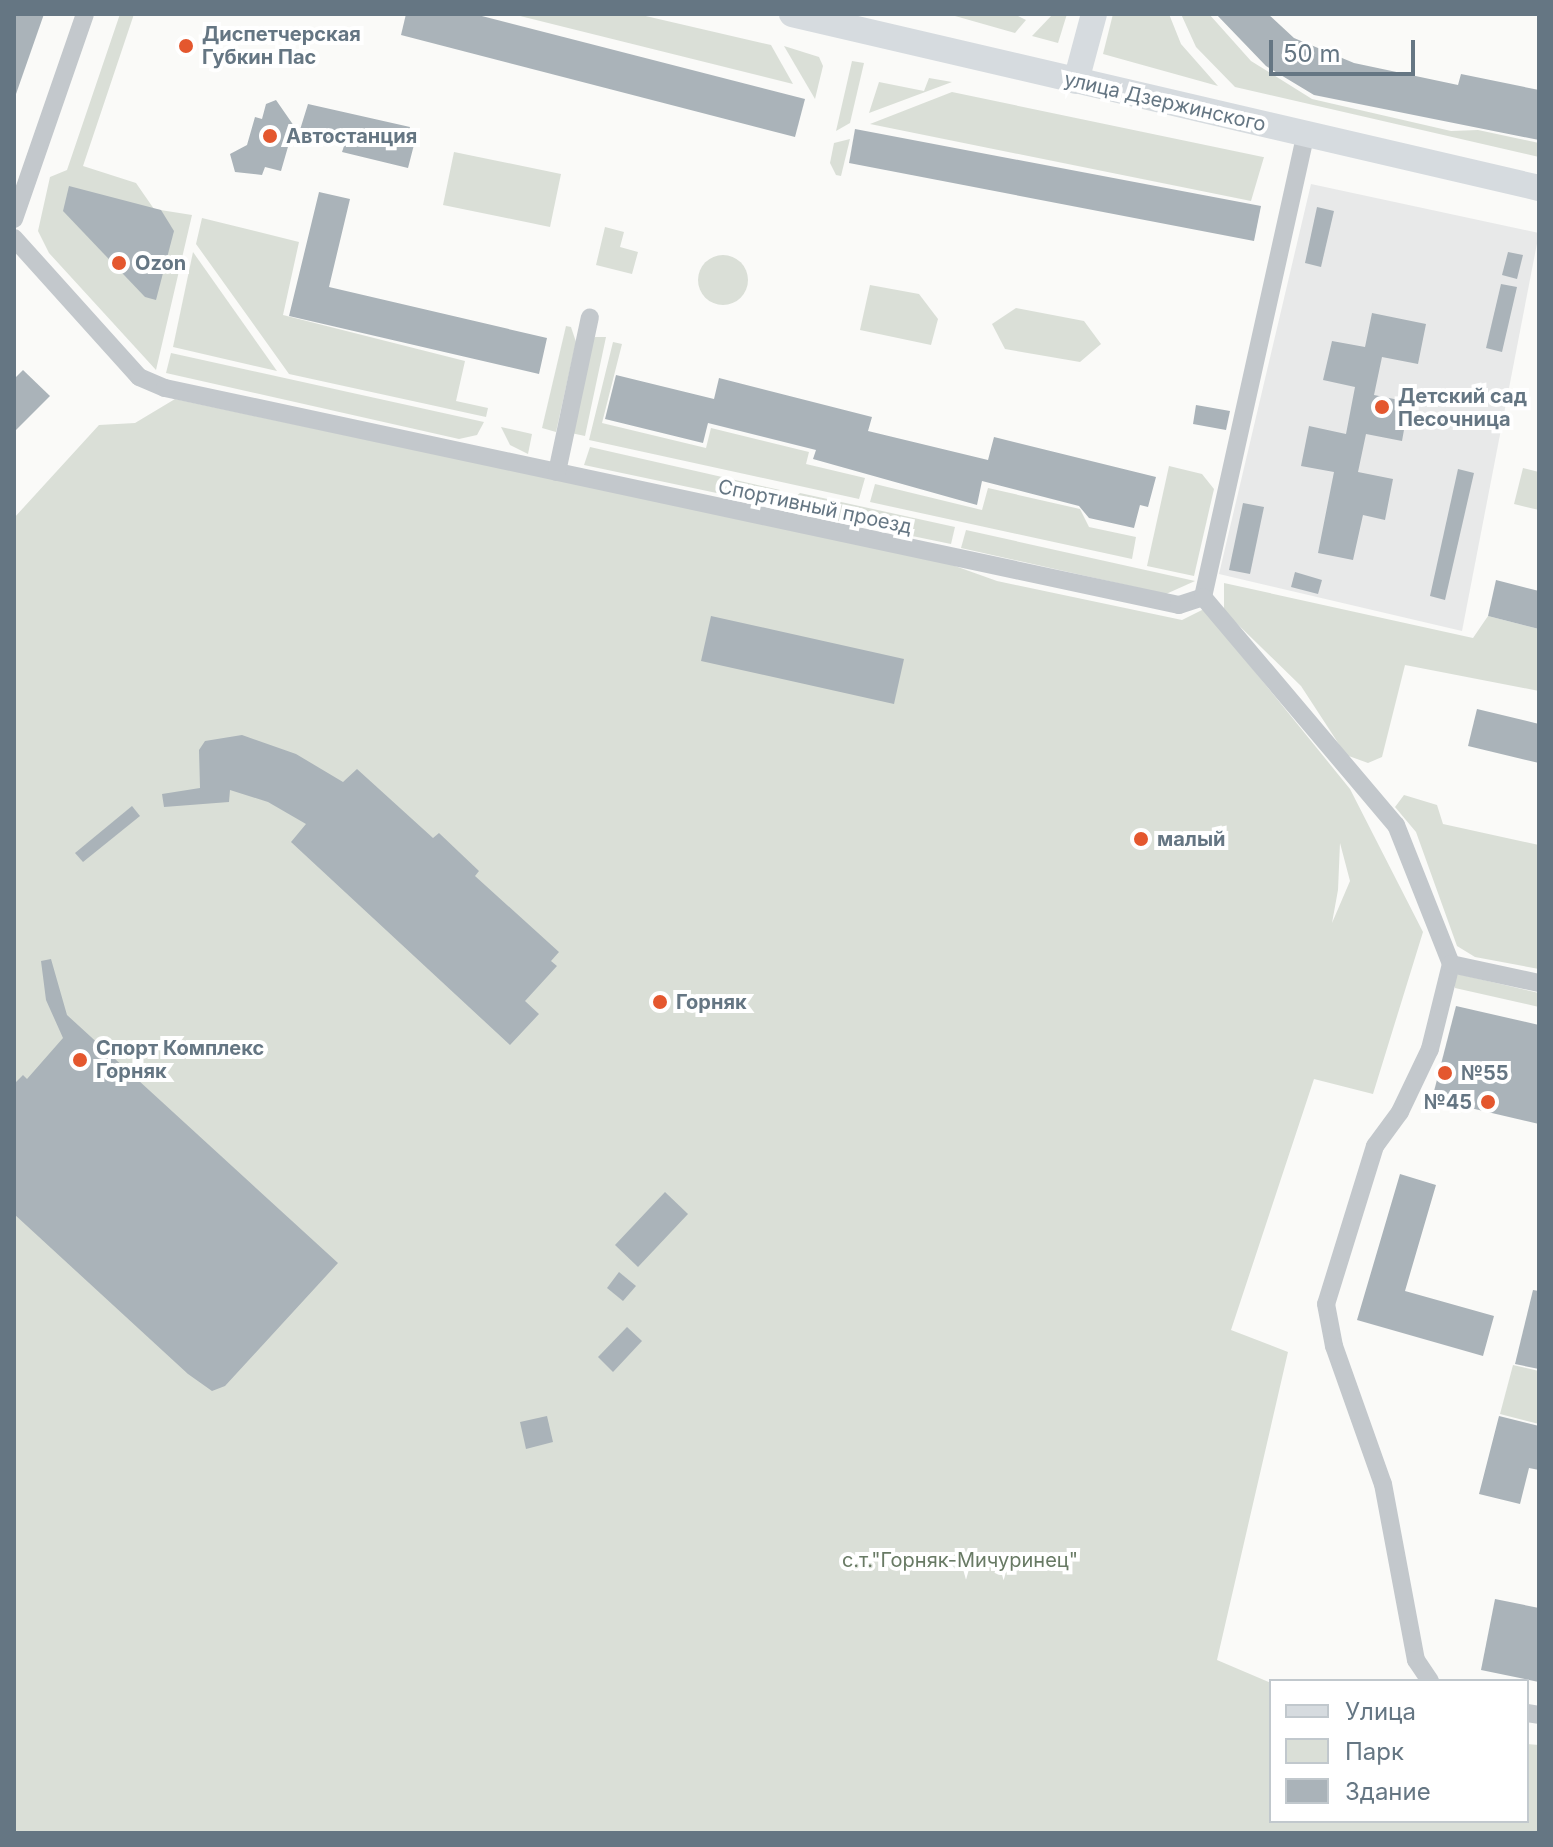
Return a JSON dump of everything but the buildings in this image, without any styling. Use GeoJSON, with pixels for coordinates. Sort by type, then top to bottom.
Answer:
{"type":"FeatureCollection","features":[{"type":"Feature","properties":{"kind":"main road","name":"улица Дзержинского"},"geometry":{"type":"LineString","coordinates":[[792,14],[1539,188]]}},
{"type":"Feature","properties":{"kind":"main road"},"geometry":{"type":"LineString","coordinates":[[1076,81],[1094,14]]}},
{"type":"Feature","properties":{"kind":"street"},"geometry":{"type":"LineString","coordinates":[[14,219],[85,14]]}},
{"type":"Feature","properties":{"kind":"street"},"geometry":{"type":"LineString","coordinates":[[1306,134],[1203,597],[1396,825],[1451,964],[1430,1049],[1400,1112],[1375,1146],[1326,1304],[1334,1346],[1383,1484],[1416,1660],[1429,1679]]}},
{"type":"Feature","properties":{"kind":"street","name":"Спортивный проезд"},"geometry":{"type":"LineString","coordinates":[[14,238],[139,377],[165,388],[1179,605],[1203,597]]}},
{"type":"Feature","properties":{"kind":"street"},"geometry":{"type":"LineString","coordinates":[[557,472],[590,317]]}},
{"type":"Feature","properties":{"kind":"street"},"geometry":{"type":"LineString","coordinates":[[1451,964],[1539,983]]}},
{"type":"Feature","properties":{"kind":"shaded area","name":"Детский сад Песочница"},"geometry":{"type":"Polygon","coordinates":[[[1311,184],[1539,233],[1462,631],[1219,574],[1311,184]]]}},
{"type":"Feature","properties":{"kind":"green space"},"geometry":{"type":"Polygon","coordinates":[[[120,14],[134,14],[83,166],[136,183],[154,209],[192,215],[156,370],[49,253],[38,231],[50,177],[67,170],[120,14]]]}},
{"type":"Feature","properties":{"kind":"green space"},"geometry":{"type":"Polygon","coordinates":[[[512,14],[637,14],[771,45],[793,84],[512,14]]]}},
{"type":"Feature","properties":{"kind":"green space"},"geometry":{"type":"Polygon","coordinates":[[[948,14],[1014,14],[1026,20],[1015,33],[948,14]]]}},
{"type":"Feature","properties":{"kind":"green space"},"geometry":{"type":"Polygon","coordinates":[[[1053,14],[1067,14],[1058,43],[1032,36],[1053,14]]]}},
{"type":"Feature","properties":{"kind":"green space"},"geometry":{"type":"Polygon","coordinates":[[[1113,14],[1169,14],[1181,44],[1218,86],[1103,54],[1113,14]]]}},
{"type":"Feature","properties":{"kind":"green space"},"geometry":{"type":"Polygon","coordinates":[[[1181,14],[1209,14],[1251,61],[1312,99],[1451,131],[1478,130],[1539,143],[1539,157],[1235,87],[1196,47],[1181,14]]]}},
{"type":"Feature","properties":{"kind":"green space"},"geometry":{"type":"Polygon","coordinates":[[[784,46],[819,57],[823,66],[815,99],[784,46]]]}},
{"type":"Feature","properties":{"kind":"green space"},"geometry":{"type":"Polygon","coordinates":[[[852,61],[864,63],[850,123],[836,131],[852,61]]]}},
{"type":"Feature","properties":{"kind":"green space"},"geometry":{"type":"Polygon","coordinates":[[[929,78],[952,82],[869,113],[879,82],[924,91],[929,78]]]}},
{"type":"Feature","properties":{"kind":"green space"},"geometry":{"type":"Polygon","coordinates":[[[952,92],[1264,157],[1251,201],[870,124],[952,92]]]}},
{"type":"Feature","properties":{"kind":"green space"},"geometry":{"type":"Polygon","coordinates":[[[850,139],[841,176],[836,175],[830,163],[834,143],[850,139]]]}},
{"type":"Feature","properties":{"kind":"green space"},"geometry":{"type":"Polygon","coordinates":[[[454,152],[561,174],[550,227],[443,205],[454,152]]]}},
{"type":"Feature","properties":{"kind":"green space"},"geometry":{"type":"Polygon","coordinates":[[[202,218],[299,242],[283,315],[465,361],[456,401],[488,408],[486,417],[289,374],[196,244],[202,218]]]}},
{"type":"Feature","properties":{"kind":"green space"},"geometry":{"type":"Polygon","coordinates":[[[605,227],[624,232],[620,247],[638,252],[632,274],[596,265],[605,227]]]}},
{"type":"Feature","properties":{"kind":"green space"},"geometry":{"type":"Polygon","coordinates":[[[193,252],[277,371],[173,347],[193,252]]]}},
{"type":"Feature","properties":{"kind":"green space"},"geometry":{"type":"Polygon","coordinates":[[[723,255],[741,262],[748,280],[741,298],[723,305],[705,298],[698,280],[705,262],[723,255]]]}},
{"type":"Feature","properties":{"kind":"green space"},"geometry":{"type":"Polygon","coordinates":[[[870,285],[919,294],[938,319],[931,345],[860,330],[870,285]]]}},
{"type":"Feature","properties":{"kind":"green space"},"geometry":{"type":"Polygon","coordinates":[[[1016,308],[1084,321],[1101,344],[1080,362],[1005,349],[992,324],[1016,308]]]}},
{"type":"Feature","properties":{"kind":"green space"},"geometry":{"type":"Polygon","coordinates":[[[566,326],[571,327],[576,342],[556,432],[542,428],[566,326]]]}},
{"type":"Feature","properties":{"kind":"green space"},"geometry":{"type":"Polygon","coordinates":[[[595,337],[606,337],[585,436],[571,433],[588,346],[595,337]]]}},
{"type":"Feature","properties":{"kind":"green space"},"geometry":{"type":"Polygon","coordinates":[[[613,342],[622,344],[602,423],[706,448],[711,428],[809,452],[806,464],[865,478],[859,499],[589,440],[613,342]]]}},
{"type":"Feature","properties":{"kind":"green space"},"geometry":{"type":"Polygon","coordinates":[[[171,353],[484,422],[477,435],[459,439],[166,373],[171,353]]]}},
{"type":"Feature","properties":{"kind":"green space","name":"Горняк"},"geometry":{"type":"Polygon","coordinates":[[[175,399],[941,561],[997,581],[1182,620],[1204,609],[1350,789],[1423,932],[1373,1094],[1314,1079],[1231,1330],[1288,1352],[1217,1660],[1269,1682],[1269,1823],[1529,1823],[1529,1744],[1539,1745],[1539,1833],[14,1833],[14,518],[99,425],[135,423],[175,399]],[[1340,843],[1338,890],[1332,923],[1350,881],[1340,843]]]}},
{"type":"Feature","properties":{"kind":"green space"},"geometry":{"type":"Polygon","coordinates":[[[501,427],[532,434],[528,454],[510,445],[501,427]]]}},
{"type":"Feature","properties":{"kind":"green space"},"geometry":{"type":"Polygon","coordinates":[[[590,447],[780,490],[764,503],[584,465],[590,447]]]}},
{"type":"Feature","properties":{"kind":"green space"},"geometry":{"type":"Polygon","coordinates":[[[1169,466],[1202,474],[1214,489],[1194,576],[1147,566],[1169,466]]]}},
{"type":"Feature","properties":{"kind":"green space"},"geometry":{"type":"Polygon","coordinates":[[[1523,468],[1539,472],[1539,510],[1514,504],[1523,468]]]}},
{"type":"Feature","properties":{"kind":"green space"},"geometry":{"type":"Polygon","coordinates":[[[875,484],[982,510],[988,488],[1080,509],[1089,527],[1136,537],[1132,559],[870,502],[875,484]]]}},
{"type":"Feature","properties":{"kind":"green space"},"geometry":{"type":"Polygon","coordinates":[[[800,493],[955,527],[951,544],[781,509],[800,493]]]}},
{"type":"Feature","properties":{"kind":"green space"},"geometry":{"type":"Polygon","coordinates":[[[966,530],[1195,581],[1166,594],[961,548],[966,530]]]}},
{"type":"Feature","properties":{"kind":"green space"},"geometry":{"type":"Polygon","coordinates":[[[1224,583],[1473,638],[1488,616],[1539,629],[1539,691],[1405,665],[1382,757],[1368,763],[1346,755],[1301,686],[1224,611],[1224,583]]]}},
{"type":"Feature","properties":{"kind":"green space"},"geometry":{"type":"Polygon","coordinates":[[[1404,795],[1437,805],[1443,824],[1539,845],[1539,969],[1475,957],[1457,946],[1416,832],[1395,807],[1404,795]]]}},
{"type":"Feature","properties":{"kind":"green space"},"geometry":{"type":"Polygon","coordinates":[[[1458,974],[1539,993],[1539,1007],[1455,988],[1453,977],[1458,974]]]}},
{"type":"Feature","properties":{"kind":"green space"},"geometry":{"type":"Polygon","coordinates":[[[1513,1365],[1539,1371],[1539,1424],[1500,1414],[1513,1365]]]}},
{"type":"Feature","properties":{"kind":"place","name":"Диспетчерская Губкин Пас"},"geometry":{"type":"Point","coordinates":[186,46]}},
{"type":"Feature","properties":{"kind":"place","name":"Автостанция"},"geometry":{"type":"Point","coordinates":[270,136]}},
{"type":"Feature","properties":{"kind":"place","name":"Ozon"},"geometry":{"type":"Point","coordinates":[119,263]}},
{"type":"Feature","properties":{"kind":"place","name":"Детский сад Песочница"},"geometry":{"type":"Point","coordinates":[1382,407]}},
{"type":"Feature","properties":{"kind":"place","name":"малый"},"geometry":{"type":"Point","coordinates":[1141,839]}},
{"type":"Feature","properties":{"kind":"place","name":"Горняк"},"geometry":{"type":"Point","coordinates":[660,1002]}},
{"type":"Feature","properties":{"kind":"place","name":"Спорт Комплекс Горняк"},"geometry":{"type":"Point","coordinates":[80,1060]}},
{"type":"Feature","properties":{"kind":"place","name":"№55"},"geometry":{"type":"Point","coordinates":[1445,1073]}},
{"type":"Feature","properties":{"kind":"place","name":"№45"},"geometry":{"type":"Point","coordinates":[1488,1102]}},
{"type":"Feature","properties":{"kind":"park label","name":"с.т.\"Горняк-Мичуринец\""},"geometry":{"type":"Point","coordinates":[960,1560]}}]}
